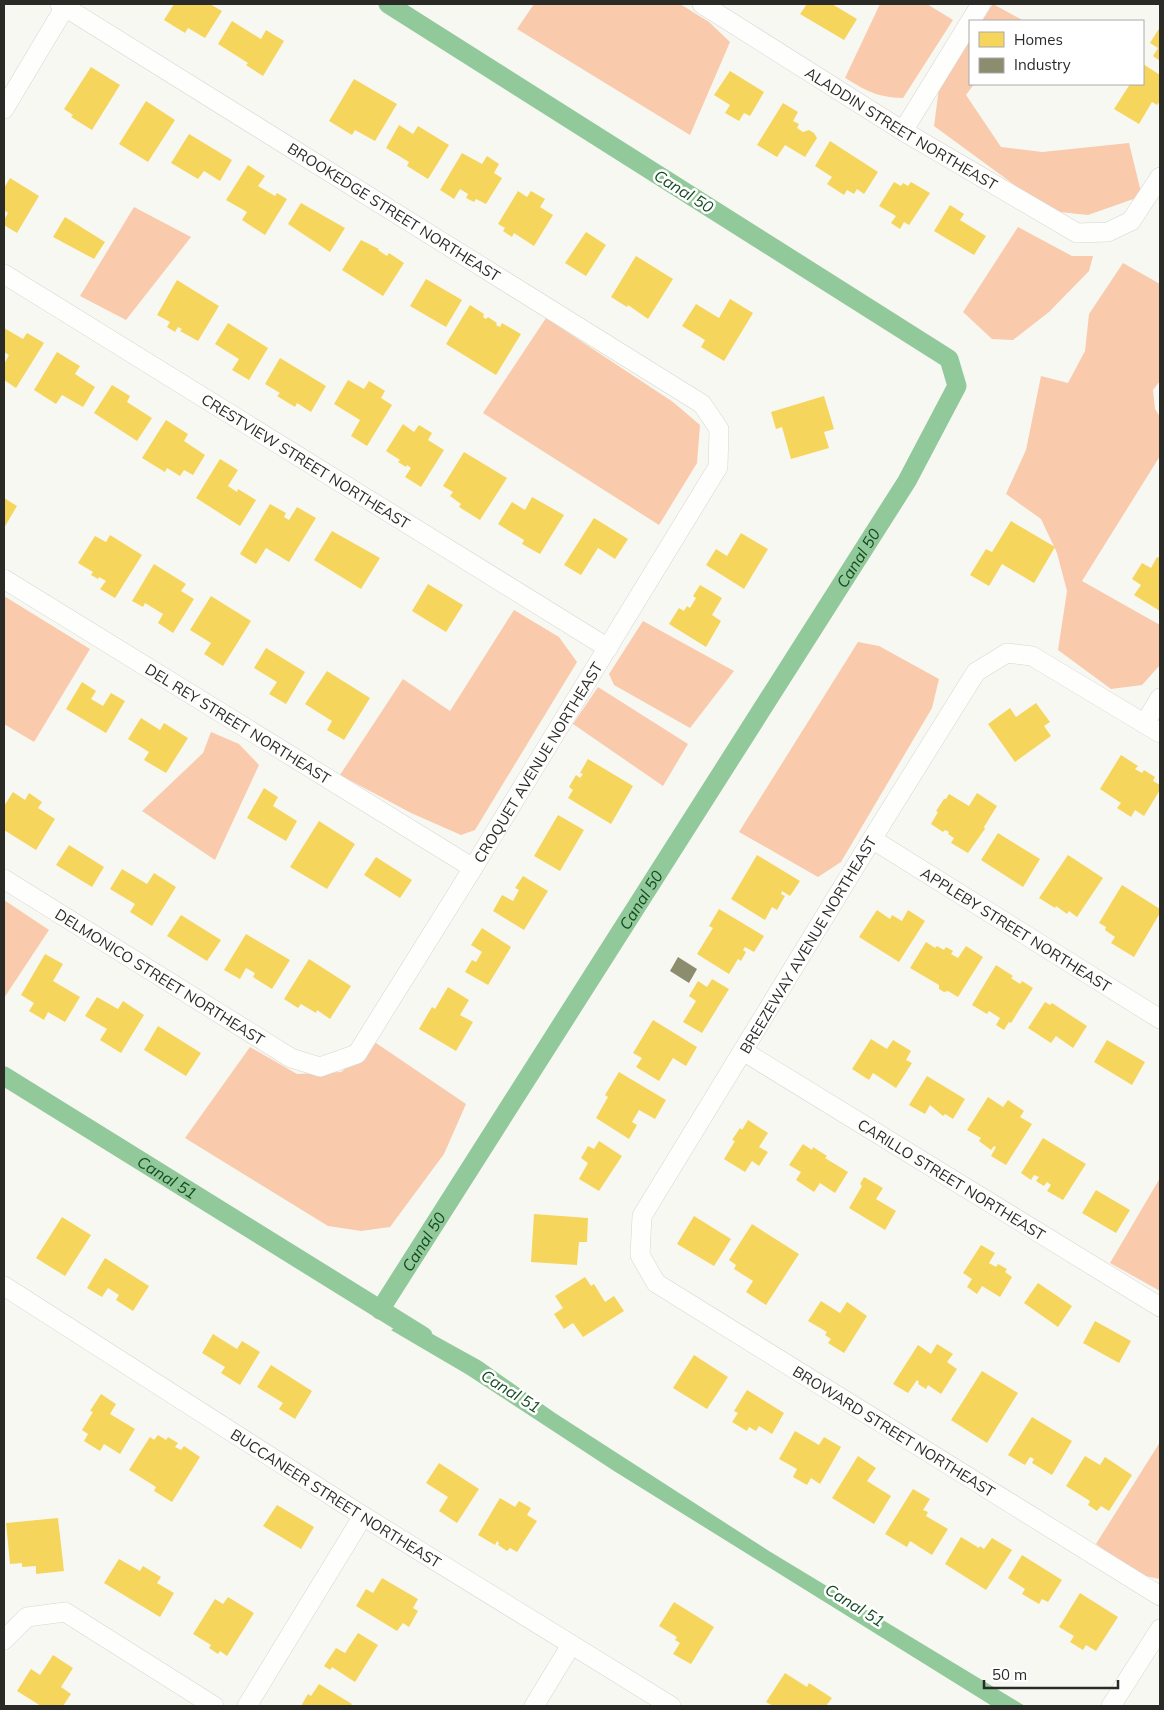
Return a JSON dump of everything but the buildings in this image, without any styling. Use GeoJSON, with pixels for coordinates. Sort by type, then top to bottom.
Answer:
{"type":"FeatureCollection","features":[{"type":"Feature","properties":{"kind":"street","name":"ALADDIN STREET NORTHEAST"},"geometry":{"type":"LineString","coordinates":[[702,4],[903,131],[1077,233],[1108,232],[1131,221],[1160,177]]}},
{"type":"Feature","properties":{"kind":"street"},"geometry":{"type":"LineString","coordinates":[[971,20],[981,4]]}},
{"type":"Feature","properties":{"kind":"street"},"geometry":{"type":"LineString","coordinates":[[4,108],[62,5]]}},
{"type":"Feature","properties":{"kind":"street","name":"BROOKEDGE STREET NORTHEAST"},"geometry":{"type":"LineString","coordinates":[[62,5],[702,404],[719,429]]}},
{"type":"Feature","properties":{"kind":"street"},"geometry":{"type":"LineString","coordinates":[[903,131],[969,24]]}},
{"type":"Feature","properties":{"kind":"street","name":"CRESTVIEW STREET NORTHEAST"},"geometry":{"type":"LineString","coordinates":[[4,274],[608,648]]}},
{"type":"Feature","properties":{"kind":"street","name":"CROQUET AVENUE NORTHEAST"},"geometry":{"type":"LineString","coordinates":[[320,1067],[357,1054],[718,467],[719,429]]}},
{"type":"Feature","properties":{"kind":"street","name":"DEL REY STREET NORTHEAST"},"geometry":{"type":"LineString","coordinates":[[4,579],[473,868]]}},
{"type":"Feature","properties":{"kind":"street","name":"BREEZEWAY AVENUE NORTHEAST"},"geometry":{"type":"LineString","coordinates":[[640,1255],[642,1216],[976,672],[1007,653],[1032,656],[1152,728]]}},
{"type":"Feature","properties":{"kind":"street"},"geometry":{"type":"LineString","coordinates":[[1152,728],[1160,698]]}},
{"type":"Feature","properties":{"kind":"street","name":"APPLEBY STREET NORTHEAST"},"geometry":{"type":"LineString","coordinates":[[872,839],[1160,1019]]}},
{"type":"Feature","properties":{"kind":"street","name":"DELMONICO STREET NORTHEAST"},"geometry":{"type":"LineString","coordinates":[[4,879],[291,1058],[320,1067]]}},
{"type":"Feature","properties":{"kind":"street","name":"CARILLO STREET NORTHEAST"},"geometry":{"type":"LineString","coordinates":[[743,1051],[1160,1307]]}},
{"type":"Feature","properties":{"kind":"street","name":"BROWARD STREET NORTHEAST"},"geometry":{"type":"LineString","coordinates":[[640,1255],[656,1283],[1160,1596]]}},
{"type":"Feature","properties":{"kind":"street","name":"BUCCANEER STREET NORTHEAST"},"geometry":{"type":"LineString","coordinates":[[4,1286],[364,1516],[671,1706]]}},
{"type":"Feature","properties":{"kind":"street"},"geometry":{"type":"LineString","coordinates":[[247,1706],[364,1516]]}},
{"type":"Feature","properties":{"kind":"street"},"geometry":{"type":"LineString","coordinates":[[4,1640],[27,1617],[65,1612],[214,1706]]}},
{"type":"Feature","properties":{"kind":"street"},"geometry":{"type":"LineString","coordinates":[[1111,1706],[1160,1629]]}},
{"type":"Feature","properties":{"kind":"street"},"geometry":{"type":"LineString","coordinates":[[534,1706],[571,1645]]}},
{"type":"Feature","properties":{"kind":"shaded area"},"geometry":{"type":"Polygon","coordinates":[[[534,4],[680,4],[709,22],[730,42],[690,135],[517,29],[534,4]]]}},
{"type":"Feature","properties":{"kind":"shaded area"},"geometry":{"type":"Polygon","coordinates":[[[880,4],[927,4],[953,20],[903,98],[872,92],[845,78],[880,4]]]}},
{"type":"Feature","properties":{"kind":"shaded area"},"geometry":{"type":"Polygon","coordinates":[[[993,4],[1022,20],[983,20],[993,4]]]}},
{"type":"Feature","properties":{"kind":"shaded area"},"geometry":{"type":"Polygon","coordinates":[[[969,41],[969,85],[973,85],[966,95],[1001,147],[1042,152],[1129,143],[1142,196],[1088,215],[1050,211],[934,126],[939,88],[969,41]]]}},
{"type":"Feature","properties":{"kind":"shaded area"},"geometry":{"type":"Polygon","coordinates":[[[134,207],[191,237],[126,320],[80,296],[134,207]]]}},
{"type":"Feature","properties":{"kind":"shaded area"},"geometry":{"type":"Polygon","coordinates":[[[1018,227],[1072,256],[1093,256],[1089,271],[1049,312],[1013,340],[992,339],[963,312],[1018,227]]]}},
{"type":"Feature","properties":{"kind":"shaded area"},"geometry":{"type":"Polygon","coordinates":[[[1123,263],[1160,284],[1160,381],[1153,390],[1155,409],[1160,417],[1160,456],[1082,581],[1160,625],[1160,665],[1142,685],[1111,689],[1058,650],[1067,591],[1057,553],[1041,519],[1006,494],[1026,450],[1041,376],[1068,383],[1085,351],[1089,314],[1123,263]]]}},
{"type":"Feature","properties":{"kind":"shaded area"},"geometry":{"type":"Polygon","coordinates":[[[546,318],[673,402],[700,425],[697,463],[659,525],[483,413],[546,318]]]}},
{"type":"Feature","properties":{"kind":"shaded area"},"geometry":{"type":"Polygon","coordinates":[[[4,596],[90,649],[34,742],[4,724],[4,596]]]}},
{"type":"Feature","properties":{"kind":"shaded area"},"geometry":{"type":"Polygon","coordinates":[[[514,610],[559,637],[577,662],[475,830],[461,835],[411,813],[340,775],[403,679],[450,711],[514,610]]]}},
{"type":"Feature","properties":{"kind":"shaded area"},"geometry":{"type":"Polygon","coordinates":[[[643,621],[734,671],[690,728],[614,685],[609,674],[643,621]]]}},
{"type":"Feature","properties":{"kind":"shaded area"},"geometry":{"type":"Polygon","coordinates":[[[858,642],[879,646],[939,679],[932,708],[841,862],[818,877],[739,832],[858,642]]]}},
{"type":"Feature","properties":{"kind":"shaded area"},"geometry":{"type":"Polygon","coordinates":[[[598,687],[688,744],[663,786],[573,724],[598,687]]]}},
{"type":"Feature","properties":{"kind":"shaded area"},"geometry":{"type":"Polygon","coordinates":[[[211,732],[239,744],[259,765],[215,860],[142,811],[203,753],[211,732]]]}},
{"type":"Feature","properties":{"kind":"shaded area"},"geometry":{"type":"Polygon","coordinates":[[[4,900],[49,930],[4,998],[4,900]]]}},
{"type":"Feature","properties":{"kind":"shaded area"},"geometry":{"type":"Polygon","coordinates":[[[376,1043],[466,1104],[444,1154],[390,1227],[361,1231],[328,1226],[185,1138],[250,1047],[297,1074],[341,1072],[376,1043]]]}},
{"type":"Feature","properties":{"kind":"shaded area"},"geometry":{"type":"Polygon","coordinates":[[[1160,1178],[1160,1291],[1110,1263],[1160,1178]]]}},
{"type":"Feature","properties":{"kind":"shaded area"},"geometry":{"type":"Polygon","coordinates":[[[1160,1442],[1159,1579],[1137,1574],[1096,1544],[1160,1442]]]}},
{"type":"Feature","properties":{"kind":"water"},"geometry":{"type":"Polygon","coordinates":[[[407,1320],[481,1361],[555,1413],[769,1551],[1025,1706],[992,1706],[614,1471],[466,1374],[391,1330],[407,1320]]]}},
{"type":"Feature","properties":{"kind":"waterway","name":"Canal 50"},"geometry":{"type":"LineString","coordinates":[[380,1310],[907,481],[957,386],[949,359],[388,4]]}},
{"type":"Feature","properties":{"kind":"waterway","name":"Canal 51"},"geometry":{"type":"LineString","coordinates":[[4,1076],[423,1336]]}}]}
